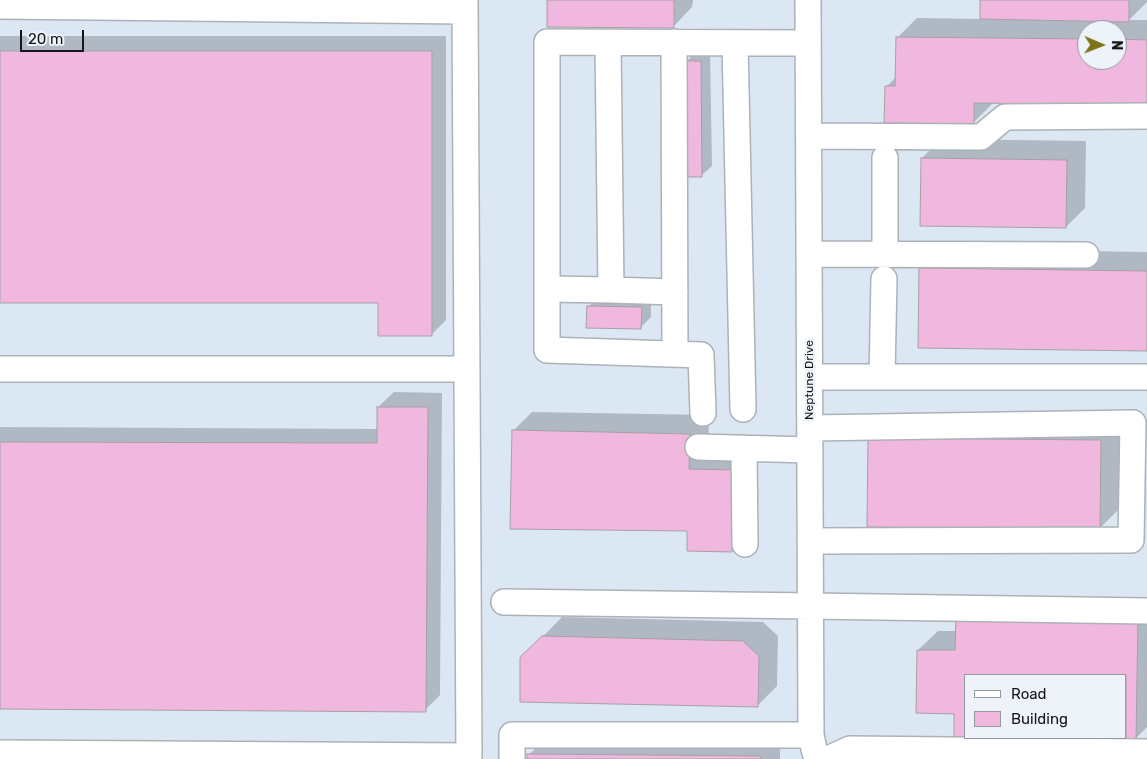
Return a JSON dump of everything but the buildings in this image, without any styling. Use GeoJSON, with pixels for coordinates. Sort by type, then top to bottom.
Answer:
{"type":"FeatureCollection","features":[{"type":"Feature","properties":{"kind":"street","name":"Neptune Drive"},"geometry":{"type":"LineString","coordinates":[[808,0],[811,735],[817,759]]}},
{"type":"Feature","properties":{"kind":"street"},"geometry":{"type":"LineString","coordinates":[[0,6],[465,6],[468,756],[0,753]]}},
{"type":"Feature","properties":{"kind":"street"},"geometry":{"type":"LineString","coordinates":[[703,412],[701,355],[546,350],[547,42],[808,43]]}},
{"type":"Feature","properties":{"kind":"street"},"geometry":{"type":"LineString","coordinates":[[674,42],[674,354]]}},
{"type":"Feature","properties":{"kind":"street"},"geometry":{"type":"LineString","coordinates":[[608,43],[612,290]]}},
{"type":"Feature","properties":{"kind":"street"},"geometry":{"type":"LineString","coordinates":[[735,43],[743,409]]}},
{"type":"Feature","properties":{"kind":"street"},"geometry":{"type":"LineString","coordinates":[[809,136],[981,137],[1005,117],[1147,116]]}},
{"type":"Feature","properties":{"kind":"street"},"geometry":{"type":"LineString","coordinates":[[885,158],[885,254]]}},
{"type":"Feature","properties":{"kind":"street"},"geometry":{"type":"LineString","coordinates":[[809,254],[1086,255]]}},
{"type":"Feature","properties":{"kind":"street"},"geometry":{"type":"LineString","coordinates":[[882,377],[884,279]]}},
{"type":"Feature","properties":{"kind":"street"},"geometry":{"type":"LineString","coordinates":[[546,290],[675,292]]}},
{"type":"Feature","properties":{"kind":"street"},"geometry":{"type":"LineString","coordinates":[[0,369],[467,369]]}},
{"type":"Feature","properties":{"kind":"street"},"geometry":{"type":"LineString","coordinates":[[810,377],[1147,377]]}},
{"type":"Feature","properties":{"kind":"street"},"geometry":{"type":"LineString","coordinates":[[698,447],[744,448],[810,439],[1133,423],[1131,540],[810,541]]}},
{"type":"Feature","properties":{"kind":"street"},"geometry":{"type":"LineString","coordinates":[[744,448],[745,544]]}},
{"type":"Feature","properties":{"kind":"street"},"geometry":{"type":"LineString","coordinates":[[504,602],[1147,611]]}},
{"type":"Feature","properties":{"kind":"street"},"geometry":{"type":"LineString","coordinates":[[512,759],[512,735],[811,735]]}},
{"type":"Feature","properties":{"kind":"street"},"geometry":{"type":"LineString","coordinates":[[828,759],[850,749],[1147,752]]}},
{"type":"Feature","properties":{"kind":"shaded area"},"geometry":{"type":"Polygon","coordinates":[[[0,0],[1147,0],[1147,759],[0,759],[0,0]]]}}]}
